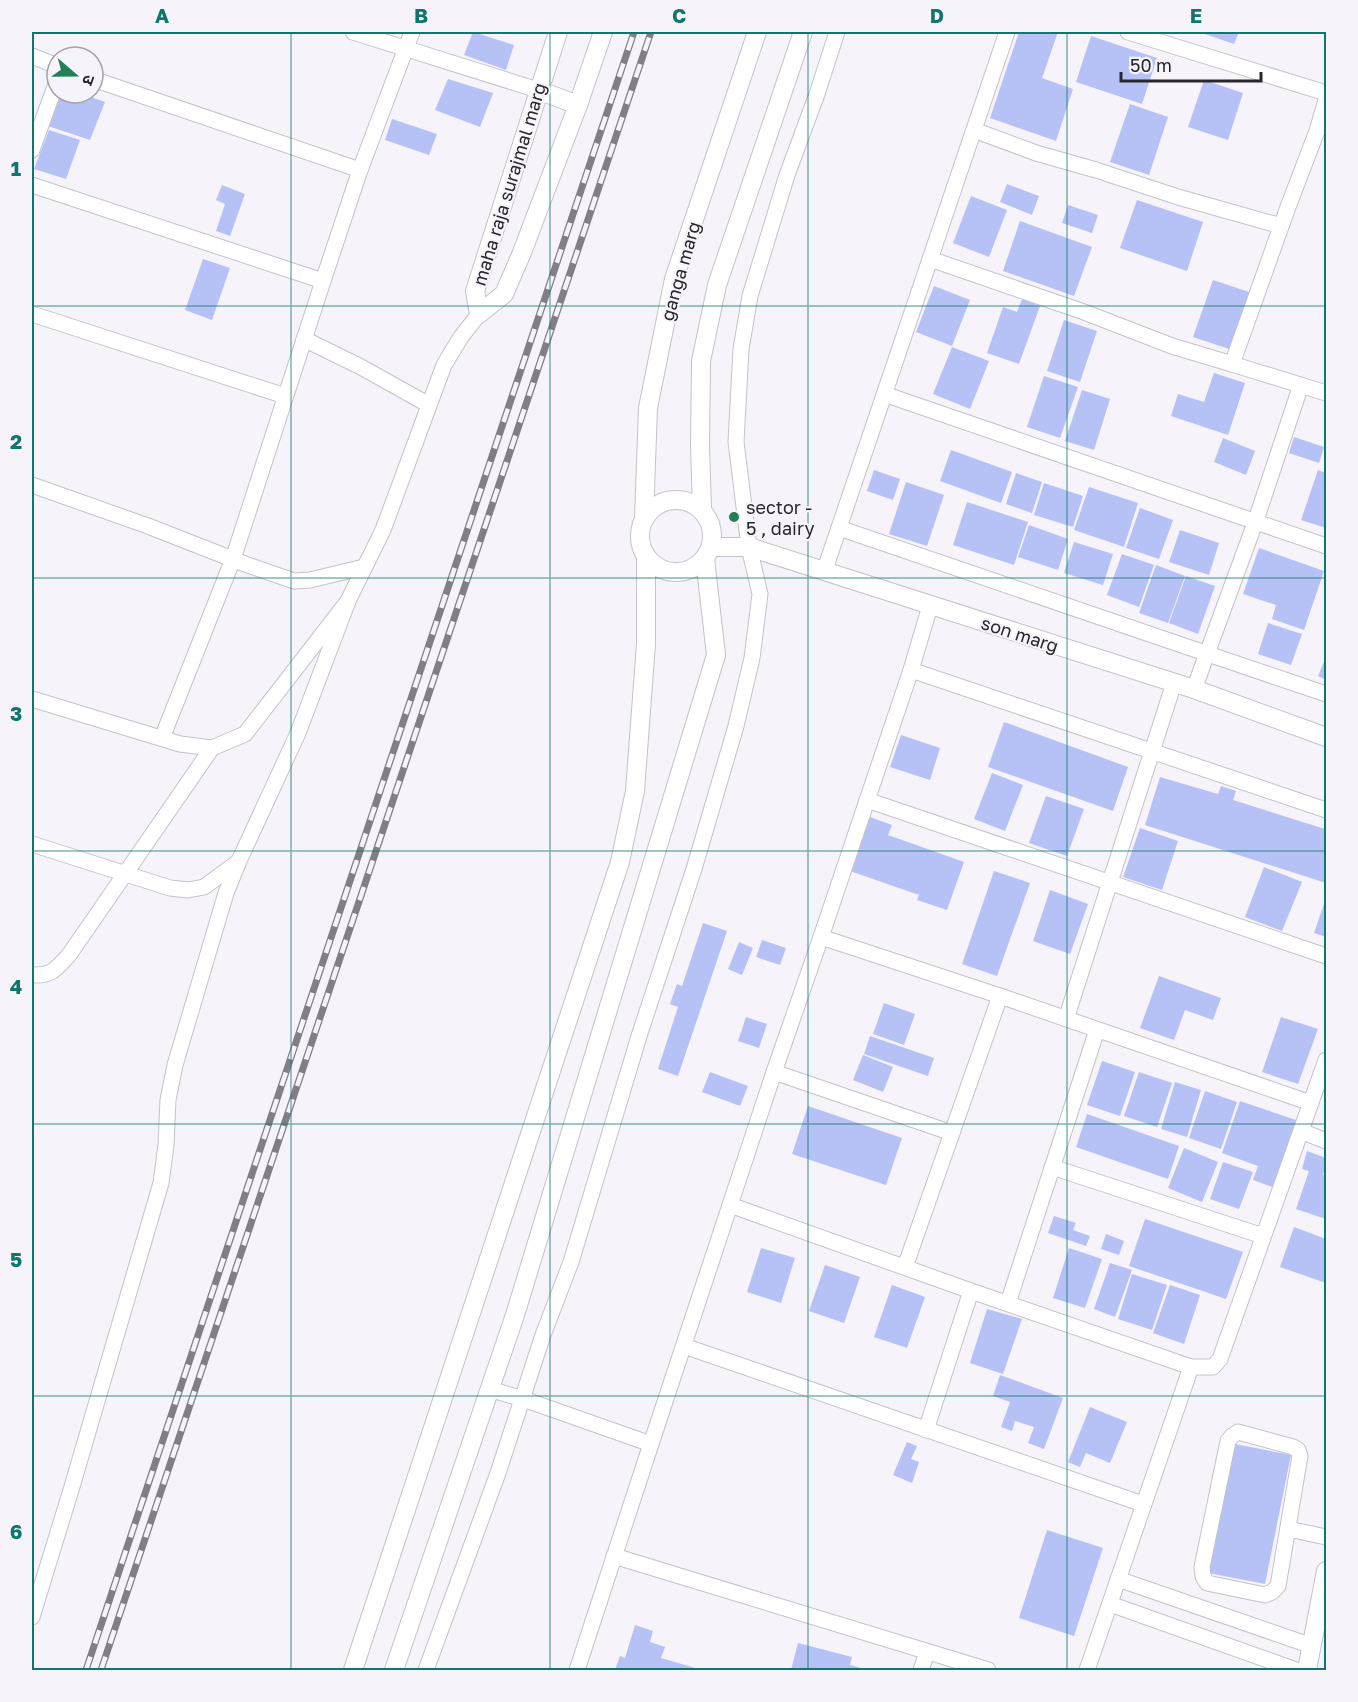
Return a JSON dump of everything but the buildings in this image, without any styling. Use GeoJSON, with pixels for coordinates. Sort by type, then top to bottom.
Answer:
{"type":"FeatureCollection","features":[{"type":"Feature","properties":{"kind":"street"},"geometry":{"type":"LineString","coordinates":[[353,32],[538,90],[578,105]]}},
{"type":"Feature","properties":{"kind":"street"},"geometry":{"type":"LineString","coordinates":[[162,738],[233,559],[322,281],[360,170],[412,32]]}},
{"type":"Feature","properties":{"kind":"street","name":"maha raja surajmal marg"},"geometry":{"type":"LineString","coordinates":[[558,32],[475,291],[479,314],[504,294],[578,105],[603,32]]}},
{"type":"Feature","properties":{"kind":"street","name":"ganga marg"},"geometry":{"type":"LineString","coordinates":[[644,518],[648,408],[674,279],[757,32]]}},
{"type":"Feature","properties":{"kind":"street"},"geometry":{"type":"LineString","coordinates":[[702,509],[700,361],[717,285],[802,32]]}},
{"type":"Feature","properties":{"kind":"street"},"geometry":{"type":"LineString","coordinates":[[426,1671],[498,1473],[543,1335],[571,1262],[640,1033],[694,869],[736,726],[752,658],[760,594],[749,547],[736,442],[741,348],[750,296],[787,176],[837,32]]}},
{"type":"Feature","properties":{"kind":"street"},"geometry":{"type":"LineString","coordinates":[[824,572],[1007,32]]}},
{"type":"Feature","properties":{"kind":"street"},"geometry":{"type":"LineString","coordinates":[[1128,32],[1326,93]]}},
{"type":"Feature","properties":{"kind":"street"},"geometry":{"type":"LineString","coordinates":[[105,83],[360,170]]}},
{"type":"Feature","properties":{"kind":"street"},"geometry":{"type":"LineString","coordinates":[[1232,364],[1317,131],[1326,100]]}},
{"type":"Feature","properties":{"kind":"street"},"geometry":{"type":"LineString","coordinates":[[32,150],[48,105]]}},
{"type":"Feature","properties":{"kind":"street"},"geometry":{"type":"LineString","coordinates":[[974,130],[1036,153],[1281,226]]}},
{"type":"Feature","properties":{"kind":"street"},"geometry":{"type":"LineString","coordinates":[[32,185],[322,281]]}},
{"type":"Feature","properties":{"kind":"street"},"geometry":{"type":"LineString","coordinates":[[930,259],[1084,312],[1172,346],[1326,393]]}},
{"type":"Feature","properties":{"kind":"street"},"geometry":{"type":"LineString","coordinates":[[32,314],[285,396]]}},
{"type":"Feature","properties":{"kind":"street"},"geometry":{"type":"LineString","coordinates":[[32,1617],[161,1183],[168,1100],[175,1065],[226,893],[298,733],[348,600],[383,530],[444,365],[461,337],[479,314]]}},
{"type":"Feature","properties":{"kind":"street"},"geometry":{"type":"LineString","coordinates":[[304,339],[361,367],[429,405]]}},
{"type":"Feature","properties":{"kind":"street"},"geometry":{"type":"LineString","coordinates":[[1194,689],[1255,523],[1301,385]]}},
{"type":"Feature","properties":{"kind":"street"},"geometry":{"type":"LineString","coordinates":[[884,394],[1326,546]]}},
{"type":"Feature","properties":{"kind":"street"},"geometry":{"type":"LineString","coordinates":[[32,485],[294,580],[310,580],[364,567]]}},
{"type":"Feature","properties":{"kind":"street"},"geometry":{"type":"LineString","coordinates":[[394,1671],[518,1304],[716,655],[708,553],[713,534],[709,520],[702,509],[691,502],[677,499],[664,501],[652,508],[644,518],[639,531],[640,545],[646,557],[656,567],[668,572],[681,572],[694,568],[708,553]]}},
{"type":"Feature","properties":{"kind":"street"},"geometry":{"type":"LineString","coordinates":[[839,528],[1326,693]]}},
{"type":"Feature","properties":{"kind":"street","name":"son marg"},"geometry":{"type":"LineString","coordinates":[[708,553],[749,547],[1194,689],[1326,737]]}},
{"type":"Feature","properties":{"kind":"street"},"geometry":{"type":"LineString","coordinates":[[353,1671],[620,862],[635,790],[646,644],[646,557]]}},
{"type":"Feature","properties":{"kind":"street"},"geometry":{"type":"LineString","coordinates":[[32,699],[180,744],[212,748],[245,734],[348,600]]}},
{"type":"Feature","properties":{"kind":"street"},"geometry":{"type":"LineString","coordinates":[[577,1671],[774,1072],[822,937],[911,670],[930,606]]}},
{"type":"Feature","properties":{"kind":"street"},"geometry":{"type":"LineString","coordinates":[[911,670],[1326,810]]}},
{"type":"Feature","properties":{"kind":"street"},"geometry":{"type":"LineString","coordinates":[[1066,1019],[1174,683]]}},
{"type":"Feature","properties":{"kind":"street"},"geometry":{"type":"LineString","coordinates":[[32,975],[43,975],[55,970],[69,955],[212,748]]}},
{"type":"Feature","properties":{"kind":"street"},"geometry":{"type":"LineString","coordinates":[[867,800],[1326,956]]}},
{"type":"Feature","properties":{"kind":"street"},"geometry":{"type":"LineString","coordinates":[[32,844],[170,888],[188,890],[204,888],[239,861]]}},
{"type":"Feature","properties":{"kind":"street"},"geometry":{"type":"LineString","coordinates":[[822,937],[1311,1103]]}},
{"type":"Feature","properties":{"kind":"street"},"geometry":{"type":"LineString","coordinates":[[905,1267],[1000,996]]}},
{"type":"Feature","properties":{"kind":"street"},"geometry":{"type":"LineString","coordinates":[[1008,1303],[1097,1030]]}},
{"type":"Feature","properties":{"kind":"street"},"geometry":{"type":"LineString","coordinates":[[730,1205],[1191,1367],[1213,1367],[1220,1359],[1326,1060]]}},
{"type":"Feature","properties":{"kind":"street"},"geometry":{"type":"LineString","coordinates":[[774,1072],[952,1133]]}},
{"type":"Feature","properties":{"kind":"street"},"geometry":{"type":"LineString","coordinates":[[1301,1131],[1326,1141]]}},
{"type":"Feature","properties":{"kind":"street"},"geometry":{"type":"LineString","coordinates":[[1052,1167],[1263,1236]]}},
{"type":"Feature","properties":{"kind":"street"},"geometry":{"type":"LineString","coordinates":[[926,1430],[971,1290]]}},
{"type":"Feature","properties":{"kind":"street"},"geometry":{"type":"LineString","coordinates":[[684,1346],[1143,1504]]}},
{"type":"Feature","properties":{"kind":"street"},"geometry":{"type":"LineString","coordinates":[[1087,1671],[1191,1367]]}},
{"type":"Feature","properties":{"kind":"street"},"geometry":{"type":"LineString","coordinates":[[489,1389],[651,1444]]}},
{"type":"Feature","properties":{"kind":"street"},"geometry":{"type":"LineString","coordinates":[[1238,1432],[1298,1450],[1300,1456],[1288,1529],[1278,1586],[1272,1592],[1265,1594],[1207,1582],[1203,1576],[1202,1567],[1228,1441],[1238,1432]]}},
{"type":"Feature","properties":{"kind":"street"},"geometry":{"type":"LineString","coordinates":[[1288,1529],[1326,1537]]}},
{"type":"Feature","properties":{"kind":"street"},"geometry":{"type":"LineString","coordinates":[[614,1556],[988,1671]]}},
{"type":"Feature","properties":{"kind":"street"},"geometry":{"type":"LineString","coordinates":[[1307,1671],[1326,1571]]}},
{"type":"Feature","properties":{"kind":"street"},"geometry":{"type":"LineString","coordinates":[[1118,1579],[1312,1646]]}},
{"type":"Feature","properties":{"kind":"street"},"geometry":{"type":"LineString","coordinates":[[1110,1604],[1296,1671]]}},
{"type":"Feature","properties":{"kind":"street"},"geometry":{"type":"LineString","coordinates":[[921,1671],[927,1652]]}},
{"type":"Feature","properties":{"kind":"railway"},"geometry":{"type":"LineString","coordinates":[[86,1670],[634,32]]}},
{"type":"Feature","properties":{"kind":"railway"},"geometry":{"type":"LineString","coordinates":[[101,1670],[651,32]]}},
{"type":"Feature","properties":{"kind":"place","name":"sector - 5 , dairy"},"geometry":{"type":"Point","coordinates":[734,517]}}]}
